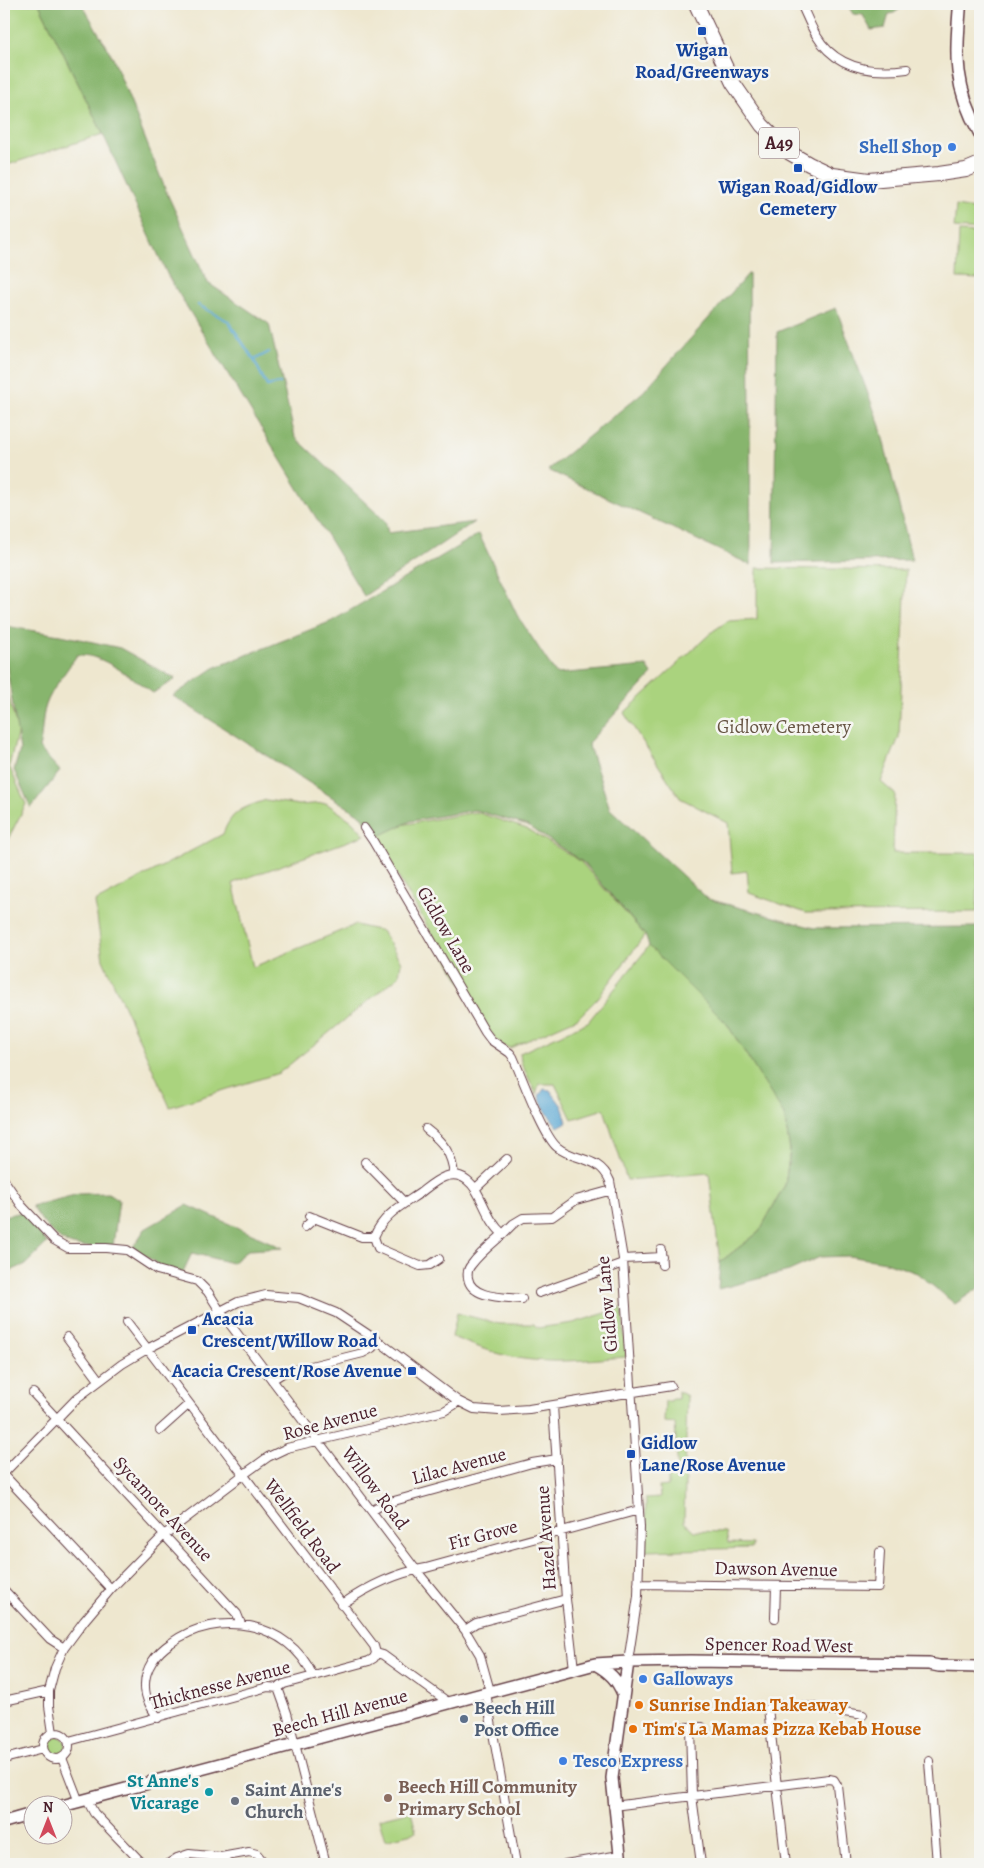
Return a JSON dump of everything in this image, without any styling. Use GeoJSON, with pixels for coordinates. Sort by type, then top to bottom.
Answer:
{"type":"FeatureCollection","features":[{"type":"Feature","properties":{"kind":"highway","name":"A49"},"geometry":{"type":"LineString","coordinates":[[696,4],[734,82],[762,124],[790,153],[832,175],[870,180],[966,170],[980,171]]}},
{"type":"Feature","properties":{"kind":"highway","name":"A49"},"geometry":{"type":"LineString","coordinates":[[966,170],[980,164]]}},
{"type":"Feature","properties":{"kind":"main road"},"geometry":{"type":"LineString","coordinates":[[960,4],[957,37],[958,71],[962,94],[969,113],[980,133]]}},
{"type":"Feature","properties":{"kind":"street"},"geometry":{"type":"LineString","coordinates":[[801,4],[820,42],[841,60],[866,71],[907,69]]}},
{"type":"Feature","properties":{"kind":"street","name":"Gidlow Lane"},"geometry":{"type":"LineString","coordinates":[[364,828],[485,1032],[491,1040],[513,1057],[551,1140],[564,1151],[597,1164],[602,1168],[607,1174],[612,1190],[616,1226],[623,1261],[640,1534],[633,1640],[612,1768],[620,1860]]}},
{"type":"Feature","properties":{"kind":"street"},"geometry":{"type":"LineString","coordinates":[[426,1129],[437,1137],[452,1158],[454,1175]]}},
{"type":"Feature","properties":{"kind":"street"},"geometry":{"type":"LineString","coordinates":[[476,1188],[507,1159]]}},
{"type":"Feature","properties":{"kind":"street"},"geometry":{"type":"LineString","coordinates":[[365,1162],[405,1202]]}},
{"type":"Feature","properties":{"kind":"street"},"geometry":{"type":"LineString","coordinates":[[439,1259],[430,1265],[420,1266],[378,1248],[374,1237],[381,1223],[405,1202],[441,1177],[454,1175],[466,1179],[476,1188],[484,1209],[503,1234]]}},
{"type":"Feature","properties":{"kind":"street","name":"Willow Road"},"geometry":{"type":"LineString","coordinates":[[4,1180],[22,1206],[54,1240],[68,1248],[127,1250],[157,1270],[197,1281],[208,1292],[220,1311],[416,1570],[465,1630],[480,1655],[488,1692],[516,1864]]}},
{"type":"Feature","properties":{"kind":"street"},"geometry":{"type":"LineString","coordinates":[[522,1299],[482,1293],[472,1288],[468,1281],[468,1272],[472,1264],[513,1224],[523,1218],[552,1217],[576,1200],[612,1190]]}},
{"type":"Feature","properties":{"kind":"street"},"geometry":{"type":"LineString","coordinates":[[305,1226],[312,1217],[362,1236],[374,1237]]}},
{"type":"Feature","properties":{"kind":"street"},"geometry":{"type":"LineString","coordinates":[[539,1292],[623,1261],[661,1257]]}},
{"type":"Feature","properties":{"kind":"street"},"geometry":{"type":"LineString","coordinates":[[111,1589],[4,1474],[56,1418],[99,1380],[147,1349],[238,1302],[256,1296],[277,1295],[298,1298],[336,1313],[378,1341],[458,1400],[474,1409],[514,1410],[553,1406],[671,1386]]}},
{"type":"Feature","properties":{"kind":"street","name":"Wellfield Road"},"geometry":{"type":"LineString","coordinates":[[127,1322],[374,1646],[376,1653],[383,1655],[448,1702]]}},
{"type":"Feature","properties":{"kind":"street"},"geometry":{"type":"LineString","coordinates":[[67,1337],[99,1380]]}},
{"type":"Feature","properties":{"kind":"street"},"geometry":{"type":"LineString","coordinates":[[272,1380],[282,1372],[363,1353],[372,1348],[378,1341]]}},
{"type":"Feature","properties":{"kind":"street","name":"Sycamore Avenue"},"geometry":{"type":"LineString","coordinates":[[33,1392],[237,1614],[241,1624]]}},
{"type":"Feature","properties":{"kind":"street","name":"Rose Avenue"},"geometry":{"type":"LineString","coordinates":[[53,1734],[49,1691],[55,1668],[64,1648],[111,1589],[164,1535],[268,1457],[288,1448],[318,1440],[444,1411],[450,1409],[458,1400]]}},
{"type":"Feature","properties":{"kind":"street"},"geometry":{"type":"LineString","coordinates":[[160,1430],[189,1404]]}},
{"type":"Feature","properties":{"kind":"street","name":"Hazel Avenue"},"geometry":{"type":"LineString","coordinates":[[553,1406],[566,1599],[574,1669]]}},
{"type":"Feature","properties":{"kind":"street","name":"Lilac Avenue"},"geometry":{"type":"LineString","coordinates":[[372,1511],[383,1504],[532,1463],[557,1459]]}},
{"type":"Feature","properties":{"kind":"street","name":"Fir Grove"},"geometry":{"type":"LineString","coordinates":[[341,1605],[379,1583],[416,1570],[639,1510]]}},
{"type":"Feature","properties":{"kind":"street","name":"Dawson Avenue"},"geometry":{"type":"LineString","coordinates":[[638,1584],[878,1587],[880,1552]]}},
{"type":"Feature","properties":{"kind":"street"},"geometry":{"type":"LineString","coordinates":[[775,1618],[776,1586]]}},
{"type":"Feature","properties":{"kind":"street"},"geometry":{"type":"LineString","coordinates":[[4,1590],[50,1639],[64,1648]]}},
{"type":"Feature","properties":{"kind":"street"},"geometry":{"type":"LineString","coordinates":[[465,1630],[476,1623],[566,1599]]}},
{"type":"Feature","properties":{"kind":"street"},"geometry":{"type":"LineString","coordinates":[[158,1718],[148,1700],[145,1687],[148,1671],[156,1656],[175,1640],[197,1629],[222,1624],[241,1624],[269,1631],[290,1645],[306,1663],[313,1676]]}},
{"type":"Feature","properties":{"kind":"street","name":"Thicknesse Avenue"},"geometry":{"type":"LineString","coordinates":[[68,1741],[272,1686],[278,1688],[284,1684],[369,1661],[374,1658],[376,1653]]}},
{"type":"Feature","properties":{"kind":"street","name":"Spencer Road West"},"geometry":{"type":"LineString","coordinates":[[628,1662],[774,1662],[929,1664],[938,1666],[975,1664]]}},
{"type":"Feature","properties":{"kind":"street","name":"Beech Hill Avenue"},"geometry":{"type":"LineString","coordinates":[[72,1804],[574,1669],[596,1664],[628,1662]]}},
{"type":"Feature","properties":{"kind":"street"},"geometry":{"type":"LineString","coordinates":[[596,1664],[613,1675],[623,1694]]}},
{"type":"Feature","properties":{"kind":"street"},"geometry":{"type":"LineString","coordinates":[[278,1688],[281,1693],[326,1864]]}},
{"type":"Feature","properties":{"kind":"street"},"geometry":{"type":"LineString","coordinates":[[4,1701],[49,1691]]}},
{"type":"Feature","properties":{"kind":"street"},"geometry":{"type":"LineString","coordinates":[[786,1864],[768,1708],[770,1706],[813,1707],[863,1715]]}},
{"type":"Feature","properties":{"kind":"street"},"geometry":{"type":"LineString","coordinates":[[680,1727],[702,1727]]}},
{"type":"Feature","properties":{"kind":"street"},"geometry":{"type":"LineString","coordinates":[[690,1727],[692,1796],[700,1864]]}},
{"type":"Feature","properties":{"kind":"street"},"geometry":{"type":"LineString","coordinates":[[53,1734],[61,1734],[68,1741],[68,1751],[62,1758],[51,1758],[43,1749],[46,1738],[53,1734]]}},
{"type":"Feature","properties":{"kind":"street"},"geometry":{"type":"LineString","coordinates":[[4,1759],[43,1749]]}},
{"type":"Feature","properties":{"kind":"street"},"geometry":{"type":"LineString","coordinates":[[62,1758],[83,1801],[143,1864]]}},
{"type":"Feature","properties":{"kind":"street"},"geometry":{"type":"LineString","coordinates":[[928,1761],[937,1864]]}},
{"type":"Feature","properties":{"kind":"street"},"geometry":{"type":"LineString","coordinates":[[614,1806],[829,1779],[834,1780],[837,1786],[846,1864]]}},
{"type":"Feature","properties":{"kind":"street"},"geometry":{"type":"LineString","coordinates":[[4,1822],[22,1817]]}},
{"type":"Feature","properties":{"kind":"street"},"geometry":{"type":"LineString","coordinates":[[168,1864],[177,1858],[189,1854],[220,1857],[249,1852],[257,1854],[264,1864]]}},
{"type":"Feature","properties":{"kind":"street"},"geometry":{"type":"LineString","coordinates":[[565,1864],[620,1860]]}},
{"type":"Feature","properties":{"kind":"green space"},"geometry":{"type":"Polygon","coordinates":[[[4,4],[39,4],[103,134],[4,166],[4,4]]]}},
{"type":"Feature","properties":{"kind":"green space"},"geometry":{"type":"Polygon","coordinates":[[[39,4],[82,4],[113,58],[166,191],[208,283],[269,324],[295,437],[385,521],[388,533],[474,522],[364,596],[168,276],[103,134],[39,4]]]}},
{"type":"Feature","properties":{"kind":"green space"},"geometry":{"type":"Polygon","coordinates":[[[848,4],[893,4],[903,7],[889,14],[885,28],[871,30],[863,15],[853,14],[848,4]]]}},
{"type":"Feature","properties":{"kind":"green space"},"geometry":{"type":"Polygon","coordinates":[[[956,206],[980,210],[980,230],[954,228],[956,206]]]}},
{"type":"Feature","properties":{"kind":"green space"},"geometry":{"type":"Polygon","coordinates":[[[959,232],[980,233],[980,279],[957,278],[959,232]]]}},
{"type":"Feature","properties":{"kind":"green space"},"geometry":{"type":"Polygon","coordinates":[[[749,273],[751,565],[548,470],[643,392],[749,273]]]}},
{"type":"Feature","properties":{"kind":"green space"},"geometry":{"type":"Polygon","coordinates":[[[836,308],[880,426],[912,560],[774,563],[777,332],[836,308]]]}},
{"type":"Feature","properties":{"kind":"green space"},"geometry":{"type":"Polygon","coordinates":[[[479,534],[517,615],[556,674],[647,666],[652,674],[588,743],[610,809],[708,899],[814,928],[980,927],[980,1287],[955,1304],[917,1273],[886,1262],[848,1256],[820,1257],[789,1271],[718,1289],[720,1262],[759,1232],[785,1185],[790,1150],[784,1115],[727,1024],[649,946],[645,935],[584,863],[528,826],[475,810],[411,821],[375,838],[363,817],[173,696],[214,668],[332,621],[479,534]]]}},
{"type":"Feature","properties":{"kind":"green space","name":"Gidlow Cemetery"},"geometry":{"type":"Polygon","coordinates":[[[757,568],[906,570],[899,737],[881,782],[895,794],[893,853],[978,853],[977,912],[806,913],[749,893],[747,871],[732,873],[728,823],[680,798],[624,713],[713,631],[728,621],[757,619],[757,568]]]}},
{"type":"Feature","properties":{"kind":"green space"},"geometry":{"type":"Polygon","coordinates":[[[4,626],[66,636],[120,648],[176,679],[153,693],[107,662],[87,655],[77,655],[52,693],[43,716],[39,748],[60,771],[31,808],[14,770],[20,750],[4,650],[4,626]]]}},
{"type":"Feature","properties":{"kind":"green space"},"geometry":{"type":"Polygon","coordinates":[[[4,682],[18,731],[9,766],[26,804],[4,847],[4,682]]]}},
{"type":"Feature","properties":{"kind":"green space"},"geometry":{"type":"Polygon","coordinates":[[[266,800],[299,805],[326,803],[352,821],[365,835],[233,883],[253,967],[355,925],[382,931],[401,962],[399,976],[279,1073],[170,1107],[103,960],[95,902],[223,834],[230,820],[239,811],[266,800]]]}},
{"type":"Feature","properties":{"kind":"green space"},"geometry":{"type":"Polygon","coordinates":[[[476,812],[527,829],[580,861],[645,935],[598,998],[578,1018],[510,1048],[500,1045],[491,1033],[375,838],[401,825],[476,812]]]}},
{"type":"Feature","properties":{"kind":"green space"},"geometry":{"type":"Polygon","coordinates":[[[649,946],[727,1024],[784,1114],[790,1150],[785,1185],[759,1232],[720,1262],[709,1173],[627,1180],[604,1109],[572,1119],[555,1084],[539,1084],[536,1094],[521,1062],[520,1053],[588,1022],[649,946]]]}},
{"type":"Feature","properties":{"kind":"green space"},"geometry":{"type":"Polygon","coordinates":[[[108,1193],[119,1200],[113,1246],[84,1247],[67,1243],[51,1232],[32,1206],[79,1194],[108,1193]]]}},
{"type":"Feature","properties":{"kind":"green space"},"geometry":{"type":"Polygon","coordinates":[[[187,1205],[283,1248],[248,1250],[232,1263],[192,1253],[183,1272],[163,1268],[133,1247],[145,1229],[187,1205]]]}},
{"type":"Feature","properties":{"kind":"green space"},"geometry":{"type":"Polygon","coordinates":[[[23,1212],[47,1243],[26,1264],[6,1273],[4,1272],[4,1216],[23,1212]]]}},
{"type":"Feature","properties":{"kind":"green space"},"geometry":{"type":"Polygon","coordinates":[[[622,1308],[626,1357],[568,1361],[523,1359],[492,1352],[452,1337],[457,1313],[500,1324],[534,1324],[537,1328],[573,1323],[622,1308]]]}},
{"type":"Feature","properties":{"kind":"green space"},"geometry":{"type":"Polygon","coordinates":[[[678,1391],[687,1396],[684,1522],[694,1531],[726,1532],[728,1543],[752,1544],[752,1548],[645,1551],[646,1498],[660,1497],[659,1487],[668,1486],[668,1477],[678,1476],[675,1423],[664,1422],[665,1401],[678,1399],[678,1391]]]}},
{"type":"Feature","properties":{"kind":"green space"},"geometry":{"type":"Polygon","coordinates":[[[56,1736],[63,1739],[66,1746],[63,1753],[56,1756],[49,1753],[46,1746],[49,1739],[56,1736]]]}},
{"type":"Feature","properties":{"kind":"green space"},"geometry":{"type":"Polygon","coordinates":[[[411,1811],[416,1832],[385,1840],[379,1819],[411,1811]]]}},
{"type":"Feature","properties":{"kind":"water"},"geometry":{"type":"Polygon","coordinates":[[[544,1089],[550,1090],[562,1106],[567,1122],[558,1127],[547,1113],[539,1096],[544,1089]]]}},
{"type":"Feature","properties":{"kind":"waterway"},"geometry":{"type":"LineString","coordinates":[[198,305],[228,321],[254,360],[267,386],[280,383]]}},
{"type":"Feature","properties":{"kind":"waterway"},"geometry":{"type":"LineString","coordinates":[[254,360],[269,352]]}},
{"type":"Feature","properties":{"kind":"place","name":"Wigan Road/Greenways"},"geometry":{"type":"Point","coordinates":[702,31]}},
{"type":"Feature","properties":{"kind":"place","name":"Shell Shop"},"geometry":{"type":"Point","coordinates":[952,147]}},
{"type":"Feature","properties":{"kind":"place","name":"Wigan Road/Gidlow Cemetery"},"geometry":{"type":"Point","coordinates":[798,168]}},
{"type":"Feature","properties":{"kind":"place","name":"Acacia Crescent/Willow Road"},"geometry":{"type":"Point","coordinates":[192,1330]}},
{"type":"Feature","properties":{"kind":"place","name":"Acacia Crescent/Rose Avenue"},"geometry":{"type":"Point","coordinates":[412,1371]}},
{"type":"Feature","properties":{"kind":"place","name":"Gidlow Lane/Rose Avenue"},"geometry":{"type":"Point","coordinates":[631,1454]}},
{"type":"Feature","properties":{"kind":"place","name":"Galloways"},"geometry":{"type":"Point","coordinates":[643,1679]}},
{"type":"Feature","properties":{"kind":"place","name":"Sunrise Indian Takeaway"},"geometry":{"type":"Point","coordinates":[639,1705]}},
{"type":"Feature","properties":{"kind":"place","name":"Beech Hill Post Office"},"geometry":{"type":"Point","coordinates":[464,1719]}},
{"type":"Feature","properties":{"kind":"place","name":"Tim's La Mamas Pizza Kebab House"},"geometry":{"type":"Point","coordinates":[633,1729]}},
{"type":"Feature","properties":{"kind":"place","name":"Tesco Express"},"geometry":{"type":"Point","coordinates":[563,1761]}},
{"type":"Feature","properties":{"kind":"place","name":"St Anne's Vicarage"},"geometry":{"type":"Point","coordinates":[209,1792]}},
{"type":"Feature","properties":{"kind":"place","name":"Beech Hill Community Primary School"},"geometry":{"type":"Point","coordinates":[388,1798]}},
{"type":"Feature","properties":{"kind":"place","name":"Saint Anne's Church"},"geometry":{"type":"Point","coordinates":[235,1801]}}]}
